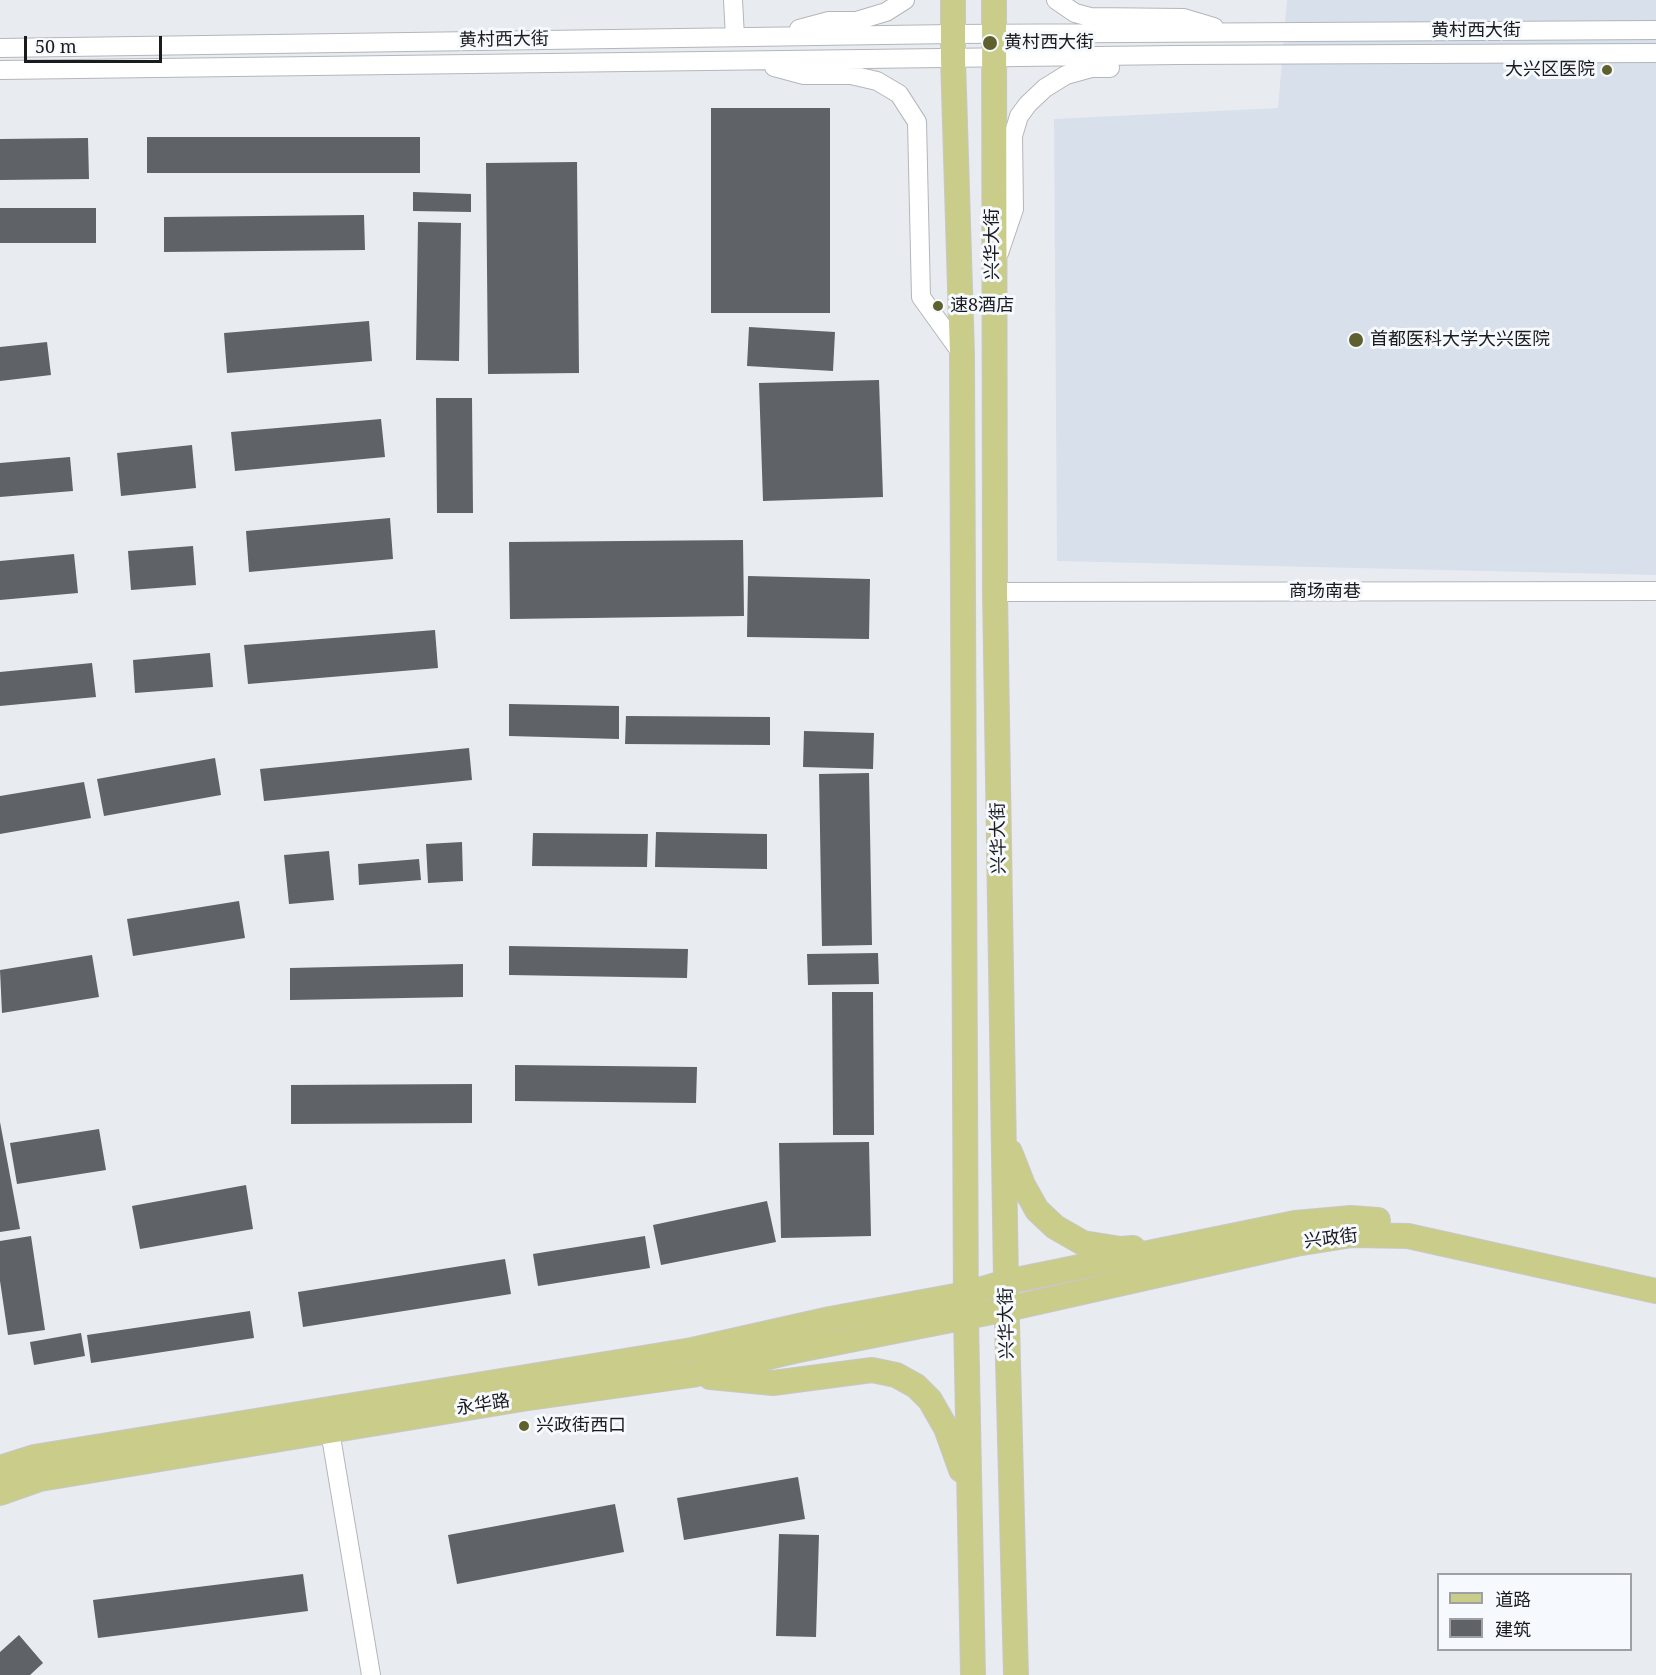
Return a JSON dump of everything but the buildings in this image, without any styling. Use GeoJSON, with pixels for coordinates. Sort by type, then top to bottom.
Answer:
{"type":"FeatureCollection","features":[{"type":"Feature","properties":{"kind":"main road","name":"兴华大街"},"geometry":{"type":"LineString","coordinates":[[953,0],[962,354],[966,1318],[968,1517],[973,1675]]}},
{"type":"Feature","properties":{"kind":"main road","name":"兴华大街"},"geometry":{"type":"LineString","coordinates":[[994,0],[995,592],[1006,1282],[1016,1675]]}},
{"type":"Feature","properties":{"kind":"main road"},"geometry":{"type":"LineString","coordinates":[[1004,1137],[1023,1185],[1036,1210],[1055,1227],[1083,1243],[1121,1249],[1175,1247]]}},
{"type":"Feature","properties":{"kind":"main road","name":"兴政街"},"geometry":{"type":"LineString","coordinates":[[1006,1282],[1295,1223],[1350,1218],[1412,1224],[1656,1280]]}},
{"type":"Feature","properties":{"kind":"main road","name":"兴政街"},"geometry":{"type":"LineString","coordinates":[[966,1318],[1296,1244],[1352,1235],[1408,1236],[1656,1291]]}},
{"type":"Feature","properties":{"kind":"main road","name":"永华路"},"geometry":{"type":"LineString","coordinates":[[0,1468],[34,1457],[692,1350],[830,1319],[966,1294],[1006,1282]]}},
{"type":"Feature","properties":{"kind":"main road","name":"永华路"},"geometry":{"type":"LineString","coordinates":[[0,1493],[40,1479],[522,1399],[692,1375],[794,1351],[966,1318]]}},
{"type":"Feature","properties":{"kind":"main road"},"geometry":{"type":"LineString","coordinates":[[692,1375],[772,1383],[872,1370],[896,1375],[916,1386],[930,1400],[946,1428],[962,1474],[968,1517]]}},
{"type":"Feature","properties":{"kind":"street"},"geometry":{"type":"LineString","coordinates":[[733,0],[735,37]]}},
{"type":"Feature","properties":{"kind":"street"},"geometry":{"type":"LineString","coordinates":[[770,37],[829,21],[856,21],[886,12],[905,0]]}},
{"type":"Feature","properties":{"kind":"street"},"geometry":{"type":"LineString","coordinates":[[1056,0],[1075,13],[1090,16],[1184,18],[1230,32]]}},
{"type":"Feature","properties":{"kind":"street","name":"黄村西大街"},"geometry":{"type":"LineString","coordinates":[[0,48],[953,34],[1656,30]]}},
{"type":"Feature","properties":{"kind":"street","name":"黄村西大街"},"geometry":{"type":"LineString","coordinates":[[0,70],[1177,55],[1656,53]]}},
{"type":"Feature","properties":{"kind":"street"},"geometry":{"type":"LineString","coordinates":[[993,269],[1014,209],[1013,136],[1019,116],[1028,104],[1045,88],[1066,75],[1091,68],[1141,68],[1177,55]]}},
{"type":"Feature","properties":{"kind":"street"},"geometry":{"type":"LineString","coordinates":[[752,61],[804,75],[852,75],[877,81],[899,94],[916,122],[921,297],[962,354]]}},
{"type":"Feature","properties":{"kind":"street","name":"商场南巷"},"geometry":{"type":"LineString","coordinates":[[995,592],[1656,591]]}},
{"type":"Feature","properties":{"kind":"street"},"geometry":{"type":"LineString","coordinates":[[330,1431],[371,1675]]}},
{"type":"Feature","properties":{"kind":"shaded area","name":"首都医科大学大兴医院"},"geometry":{"type":"Polygon","coordinates":[[[1287,0],[1656,0],[1656,575],[1057,561],[1054,119],[1278,108],[1287,0]]]}},
{"type":"Feature","properties":{"kind":"place","name":"黄村西大街"},"geometry":{"type":"Point","coordinates":[990,43]}},
{"type":"Feature","properties":{"kind":"place","name":"大兴区医院"},"geometry":{"type":"Point","coordinates":[1607,70]}},
{"type":"Feature","properties":{"kind":"place","name":"速8酒店"},"geometry":{"type":"Point","coordinates":[938,306]}},
{"type":"Feature","properties":{"kind":"place","name":"首都医科大学大兴医院"},"geometry":{"type":"Point","coordinates":[1356,340]}},
{"type":"Feature","properties":{"kind":"place","name":"兴政街西口"},"geometry":{"type":"Point","coordinates":[524,1426]}}]}
